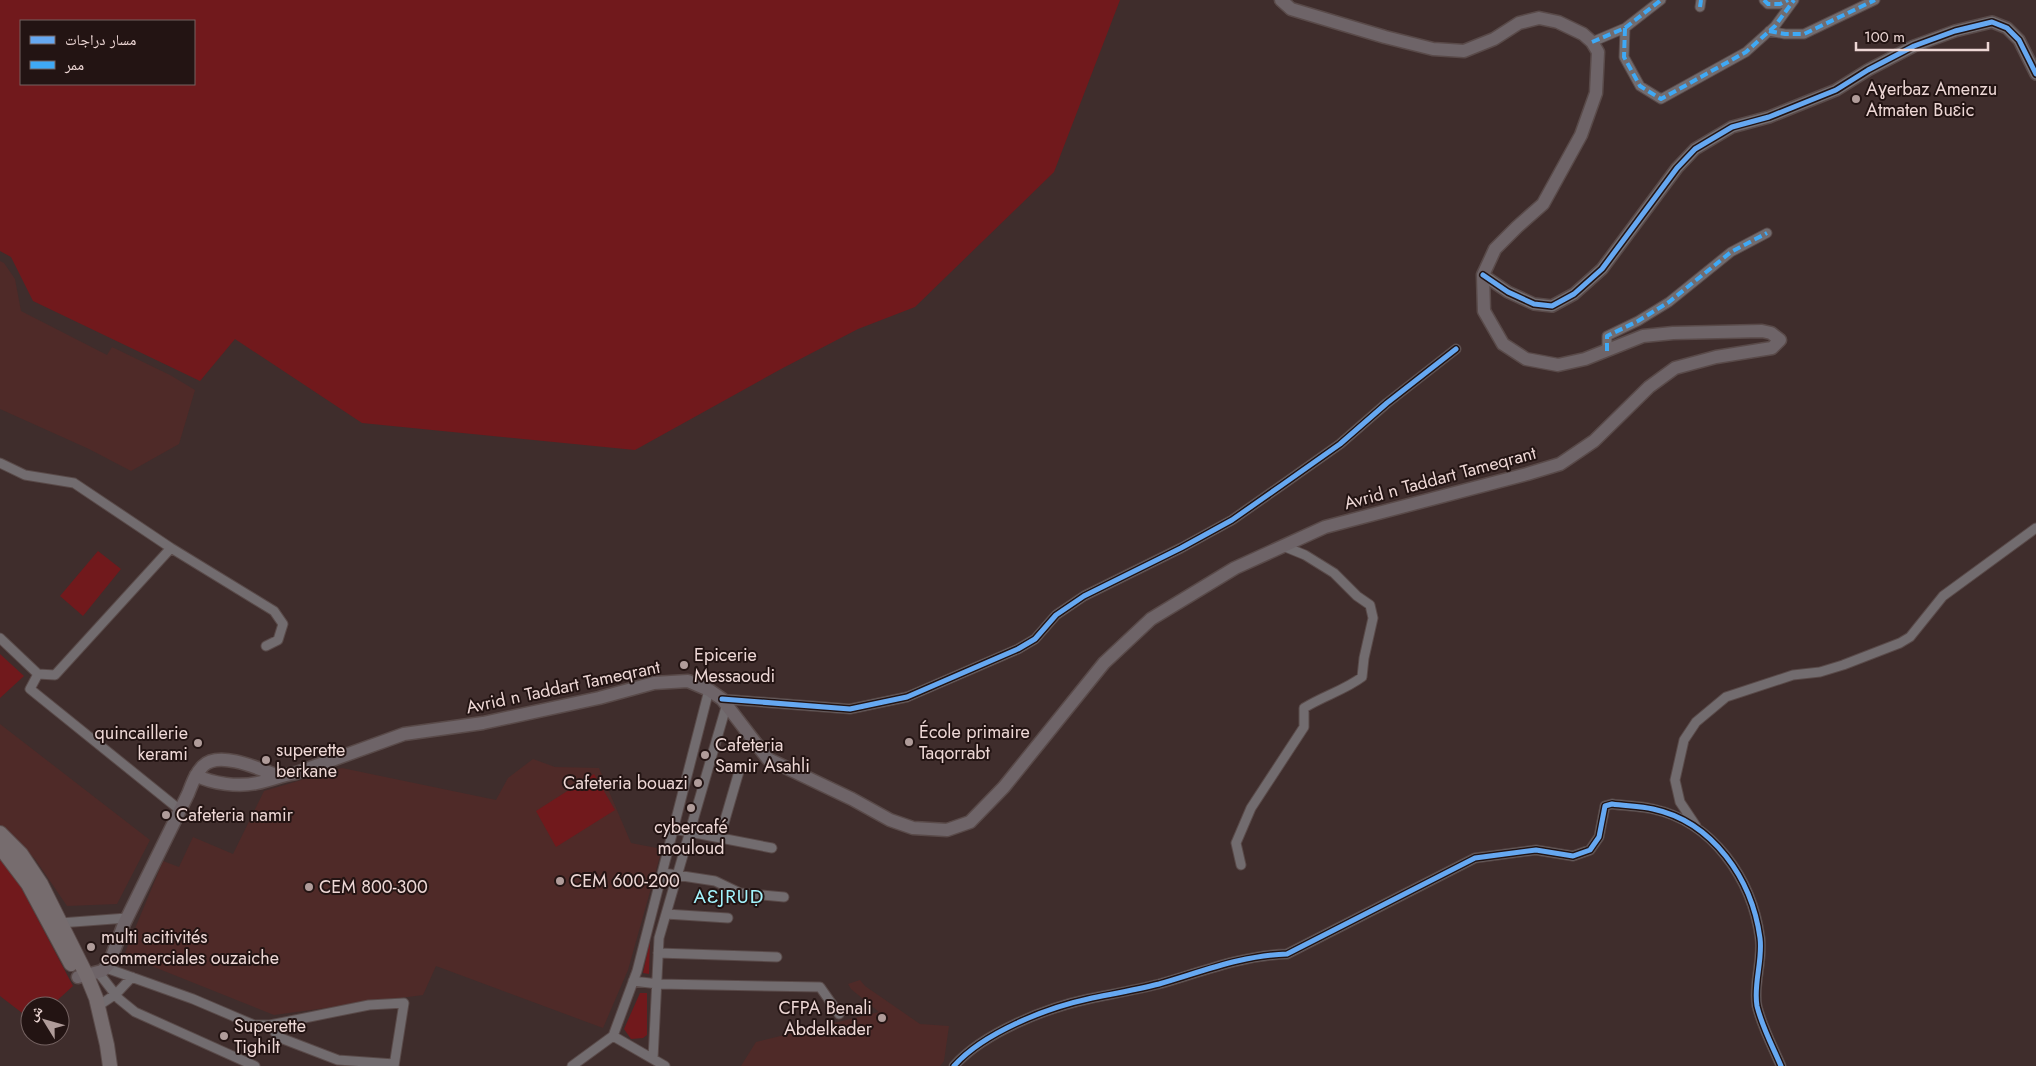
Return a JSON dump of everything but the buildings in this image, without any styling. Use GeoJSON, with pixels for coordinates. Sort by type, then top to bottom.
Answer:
{"type":"FeatureCollection","features":[{"type":"Feature","properties":{"kind":"main road"},"geometry":{"type":"LineString","coordinates":[[1281,0],[1291,8],[1385,37],[1432,49],[1464,51],[1494,39],[1519,24],[1539,18],[1558,22],[1583,34],[1592,42]]}},
{"type":"Feature","properties":{"kind":"main road","name":"Avrid n Taddart Tameqrant"},"geometry":{"type":"LineString","coordinates":[[196,775],[207,781],[238,784],[258,783],[278,776],[296,774],[404,734],[483,724],[599,698],[654,682],[688,681],[709,690],[724,703],[768,759],[852,799],[890,820],[913,828],[947,830],[970,822],[1004,787],[1104,663],[1151,619],[1235,568],[1325,527],[1560,464],[1594,440],[1649,387],[1675,368],[1716,357],[1772,348],[1780,340],[1771,333],[1762,331],[1673,333],[1643,336],[1585,359],[1558,365],[1526,359],[1503,344],[1484,311],[1483,275],[1496,249],[1543,204],[1580,135],[1596,93],[1598,52],[1592,42]]}},
{"type":"Feature","properties":{"kind":"main road"},"geometry":{"type":"LineString","coordinates":[[92,973],[127,918],[196,775],[204,764],[216,759],[244,763],[278,776]]}},
{"type":"Feature","properties":{"kind":"main road"},"geometry":{"type":"LineString","coordinates":[[0,833],[21,854],[31,868],[60,923],[92,973],[110,1066]]}},
{"type":"Feature","properties":{"kind":"main road"},"geometry":{"type":"LineString","coordinates":[[0,847],[92,973],[97,1031],[104,1066]]}},
{"type":"Feature","properties":{"kind":"street"},"geometry":{"type":"LineString","coordinates":[[1592,42],[1625,28],[1661,0]]}},
{"type":"Feature","properties":{"kind":"street"},"geometry":{"type":"LineString","coordinates":[[1764,0],[1768,4],[1780,4],[1788,0]]}},
{"type":"Feature","properties":{"kind":"street"},"geometry":{"type":"LineString","coordinates":[[1625,28],[1624,57],[1640,86],[1661,100],[1746,52],[1769,31],[1794,0]]}},
{"type":"Feature","properties":{"kind":"street"},"geometry":{"type":"LineString","coordinates":[[1769,31],[1785,34],[1804,34],[1875,0]]}},
{"type":"Feature","properties":{"kind":"street"},"geometry":{"type":"LineString","coordinates":[[1483,275],[1508,292],[1534,304],[1552,306],[1574,294],[1602,269],[1677,168],[1695,149],[1732,127],[1769,117],[1836,90],[1868,70],[1922,43],[1955,31],[1992,22],[2007,28],[2019,40],[2036,74]]}},
{"type":"Feature","properties":{"kind":"street"},"geometry":{"type":"LineString","coordinates":[[1606,351],[1607,336],[1638,321],[1669,302],[1731,252],[1767,233]]}},
{"type":"Feature","properties":{"kind":"street"},"geometry":{"type":"LineString","coordinates":[[652,1059],[658,984],[659,938],[724,703],[850,709],[907,697],[1018,649],[1035,639],[1056,615],[1084,596],[1181,548],[1232,520],[1340,444],[1387,402],[1456,349]]}},
{"type":"Feature","properties":{"kind":"street"},"geometry":{"type":"LineString","coordinates":[[0,463],[24,475],[74,483],[172,548],[274,611],[283,624],[278,640],[266,646]]}},
{"type":"Feature","properties":{"kind":"street"},"geometry":{"type":"LineString","coordinates":[[1697,828],[1680,802],[1675,780],[1684,740],[1696,722],[1726,697],[1793,675],[1820,672],[1843,665],[1900,643],[1910,637],[1943,596],[2036,528]]}},
{"type":"Feature","properties":{"kind":"street"},"geometry":{"type":"LineString","coordinates":[[1241,864],[1236,843],[1250,808],[1304,727],[1304,708],[1316,700],[1350,686],[1362,676],[1373,618],[1370,605],[1357,596],[1334,573],[1306,555],[1283,546]]}},
{"type":"Feature","properties":{"kind":"street"},"geometry":{"type":"LineString","coordinates":[[0,638],[38,674],[55,675],[172,548]]}},
{"type":"Feature","properties":{"kind":"street"},"geometry":{"type":"LineString","coordinates":[[38,674],[30,689],[180,810]]}},
{"type":"Feature","properties":{"kind":"street"},"geometry":{"type":"LineString","coordinates":[[572,1066],[613,1036],[633,981],[709,690]]}},
{"type":"Feature","properties":{"kind":"street"},"geometry":{"type":"LineString","coordinates":[[720,838],[740,768]]}},
{"type":"Feature","properties":{"kind":"street"},"geometry":{"type":"LineString","coordinates":[[959,1064],[966,1053],[996,1034],[1026,1019],[1070,1004],[1156,984],[1263,955],[1288,954],[1475,858],[1536,850],[1573,856],[1590,850],[1599,837],[1605,806],[1612,804],[1654,809],[1681,819],[1697,828],[1710,837],[1740,877],[1760,939],[1757,1005],[1761,1020],[1782,1066]]}},
{"type":"Feature","properties":{"kind":"street"},"geometry":{"type":"LineString","coordinates":[[674,829],[772,848]]}},
{"type":"Feature","properties":{"kind":"street"},"geometry":{"type":"LineString","coordinates":[[662,873],[715,882],[740,893],[784,897]]}},
{"type":"Feature","properties":{"kind":"street"},"geometry":{"type":"LineString","coordinates":[[666,914],[728,918]]}},
{"type":"Feature","properties":{"kind":"street"},"geometry":{"type":"LineString","coordinates":[[60,923],[127,918]]}},
{"type":"Feature","properties":{"kind":"street"},"geometry":{"type":"LineString","coordinates":[[658,953],[777,957]]}},
{"type":"Feature","properties":{"kind":"street"},"geometry":{"type":"LineString","coordinates":[[92,973],[132,977],[193,999],[254,1025],[270,1025],[369,1005],[404,1002],[394,1065],[338,1060],[278,1037],[270,1025]]}},
{"type":"Feature","properties":{"kind":"street"},"geometry":{"type":"LineString","coordinates":[[92,973],[135,1012],[255,1066]]}},
{"type":"Feature","properties":{"kind":"street"},"geometry":{"type":"LineString","coordinates":[[98,1006],[116,994],[132,977]]}},
{"type":"Feature","properties":{"kind":"street"},"geometry":{"type":"LineString","coordinates":[[633,981],[658,984],[820,987],[839,1014]]}},
{"type":"Feature","properties":{"kind":"street"},"geometry":{"type":"LineString","coordinates":[[613,1036],[665,1066]]}},
{"type":"Feature","properties":{"kind":"shaded area"},"geometry":{"type":"Polygon","coordinates":[[[0,0],[1120,0],[1054,172],[915,307],[858,329],[781,369],[635,450],[362,423],[235,339],[200,381],[33,301],[11,257],[0,251],[0,0]]]}},
{"type":"Feature","properties":{"kind":"shaded area"},"geometry":{"type":"Polygon","coordinates":[[[0,261],[4,263],[15,279],[21,311],[107,355],[112,347],[170,375],[195,390],[179,444],[131,471],[89,449],[0,409],[0,261]]]}},
{"type":"Feature","properties":{"kind":"shaded area"},"geometry":{"type":"Polygon","coordinates":[[[98,551],[121,569],[83,616],[60,596],[98,551]]]}},
{"type":"Feature","properties":{"kind":"shaded area"},"geometry":{"type":"Polygon","coordinates":[[[0,654],[24,676],[0,698],[0,654]]]}},
{"type":"Feature","properties":{"kind":"shaded area"},"geometry":{"type":"Polygon","coordinates":[[[0,724],[150,840],[117,904],[67,906],[35,859],[0,827],[0,724]]]}},
{"type":"Feature","properties":{"kind":"shaded area","name":"CEM 800-300"},"geometry":{"type":"Polygon","coordinates":[[[533,759],[555,767],[599,768],[631,843],[662,849],[628,970],[603,1028],[436,966],[423,995],[274,1015],[124,955],[163,861],[179,867],[193,837],[233,854],[264,791],[342,768],[496,800],[508,778],[533,759]]]}},
{"type":"Feature","properties":{"kind":"shaded area"},"geometry":{"type":"Polygon","coordinates":[[[594,774],[615,810],[556,847],[536,811],[594,774]]]}},
{"type":"Feature","properties":{"kind":"shaded area"},"geometry":{"type":"Polygon","coordinates":[[[0,856],[14,874],[73,986],[62,996],[20,996],[20,1011],[0,996],[0,856]]]}},
{"type":"Feature","properties":{"kind":"shaded area"},"geometry":{"type":"Polygon","coordinates":[[[650,940],[649,974],[643,973],[650,940]]]}},
{"type":"Feature","properties":{"kind":"shaded area","name":"CFPA Benali Abdelkader"},"geometry":{"type":"Polygon","coordinates":[[[860,980],[865,986],[920,1024],[949,1026],[944,1061],[940,1066],[741,1066],[756,1042],[879,1012],[851,989],[848,984],[860,980]]]}},
{"type":"Feature","properties":{"kind":"shaded area"},"geometry":{"type":"Polygon","coordinates":[[[640,993],[647,993],[647,1035],[643,1038],[631,1039],[624,1029],[640,993]]]}},
{"type":"Feature","properties":{"kind":"marked path"},"geometry":{"type":"LineString","coordinates":[[1592,42],[1625,28],[1661,0]]}},
{"type":"Feature","properties":{"kind":"marked path"},"geometry":{"type":"LineString","coordinates":[[1700,7],[1701,0]]}},
{"type":"Feature","properties":{"kind":"marked path"},"geometry":{"type":"LineString","coordinates":[[1764,0],[1768,4],[1780,4],[1788,0]]}},
{"type":"Feature","properties":{"kind":"marked path"},"geometry":{"type":"LineString","coordinates":[[1625,28],[1624,57],[1640,86],[1661,99],[1746,52],[1775,26],[1794,0]]}},
{"type":"Feature","properties":{"kind":"marked path"},"geometry":{"type":"LineString","coordinates":[[1769,31],[1785,34],[1804,34],[1875,0]]}},
{"type":"Feature","properties":{"kind":"marked path"},"geometry":{"type":"LineString","coordinates":[[1607,351],[1607,336],[1638,321],[1669,302],[1731,252],[1767,233]]}},
{"type":"Feature","properties":{"kind":"cycle path"},"geometry":{"type":"LineString","coordinates":[[1483,275],[1508,292],[1534,304],[1552,306],[1574,294],[1602,269],[1677,168],[1695,149],[1732,127],[1769,117],[1836,90],[1868,70],[1914,46],[1955,31],[1992,22],[2007,28],[2019,40],[2036,74]]}},
{"type":"Feature","properties":{"kind":"cycle path"},"geometry":{"type":"LineString","coordinates":[[722,699],[850,709],[907,697],[1018,649],[1035,639],[1056,615],[1084,596],[1181,548],[1232,520],[1340,444],[1387,403],[1456,349]]}},
{"type":"Feature","properties":{"kind":"cycle path"},"geometry":{"type":"LineString","coordinates":[[954,1066],[981,1043],[1035,1015],[1071,1003],[1159,984],[1206,969],[1254,957],[1287,954],[1475,858],[1536,850],[1573,856],[1590,850],[1599,837],[1605,806],[1612,804],[1643,807],[1674,816],[1694,826],[1726,856],[1738,875],[1756,916],[1761,947],[1756,989],[1757,1006],[1781,1066]]}},
{"type":"Feature","properties":{"kind":"place","name":"Aɣerbaz Amenzu Atmaten Buɛic"},"geometry":{"type":"Point","coordinates":[1856,99]}},
{"type":"Feature","properties":{"kind":"place","name":"Epicerie Messaoudi"},"geometry":{"type":"Point","coordinates":[684,665]}},
{"type":"Feature","properties":{"kind":"place","name":"École primaire Taqorrabt"},"geometry":{"type":"Point","coordinates":[909,742]}},
{"type":"Feature","properties":{"kind":"place","name":"quincaillerie kerami"},"geometry":{"type":"Point","coordinates":[198,743]}},
{"type":"Feature","properties":{"kind":"place","name":"Cafeteria Samir Asahli"},"geometry":{"type":"Point","coordinates":[705,755]}},
{"type":"Feature","properties":{"kind":"place","name":"superette berkane"},"geometry":{"type":"Point","coordinates":[266,760]}},
{"type":"Feature","properties":{"kind":"place","name":"Cafeteria bouazi"},"geometry":{"type":"Point","coordinates":[698,783]}},
{"type":"Feature","properties":{"kind":"place","name":"cybercafé mouloud"},"geometry":{"type":"Point","coordinates":[691,808]}},
{"type":"Feature","properties":{"kind":"place","name":"Cafeteria namir"},"geometry":{"type":"Point","coordinates":[166,815]}},
{"type":"Feature","properties":{"kind":"place","name":"CEM 600-200"},"geometry":{"type":"Point","coordinates":[560,881]}},
{"type":"Feature","properties":{"kind":"place","name":"CEM 800-300"},"geometry":{"type":"Point","coordinates":[309,887]}},
{"type":"Feature","properties":{"kind":"place","name":"multi acitivités commerciales ouzaiche"},"geometry":{"type":"Point","coordinates":[91,947]}},
{"type":"Feature","properties":{"kind":"place","name":"CFPA Benali Abdelkader"},"geometry":{"type":"Point","coordinates":[882,1018]}},
{"type":"Feature","properties":{"kind":"place","name":"Superette Tighilt"},"geometry":{"type":"Point","coordinates":[224,1036]}},
{"type":"Feature","properties":{"kind":"district","name":"AƐJRUḌ"},"geometry":{"type":"Point","coordinates":[729,896]}}]}
